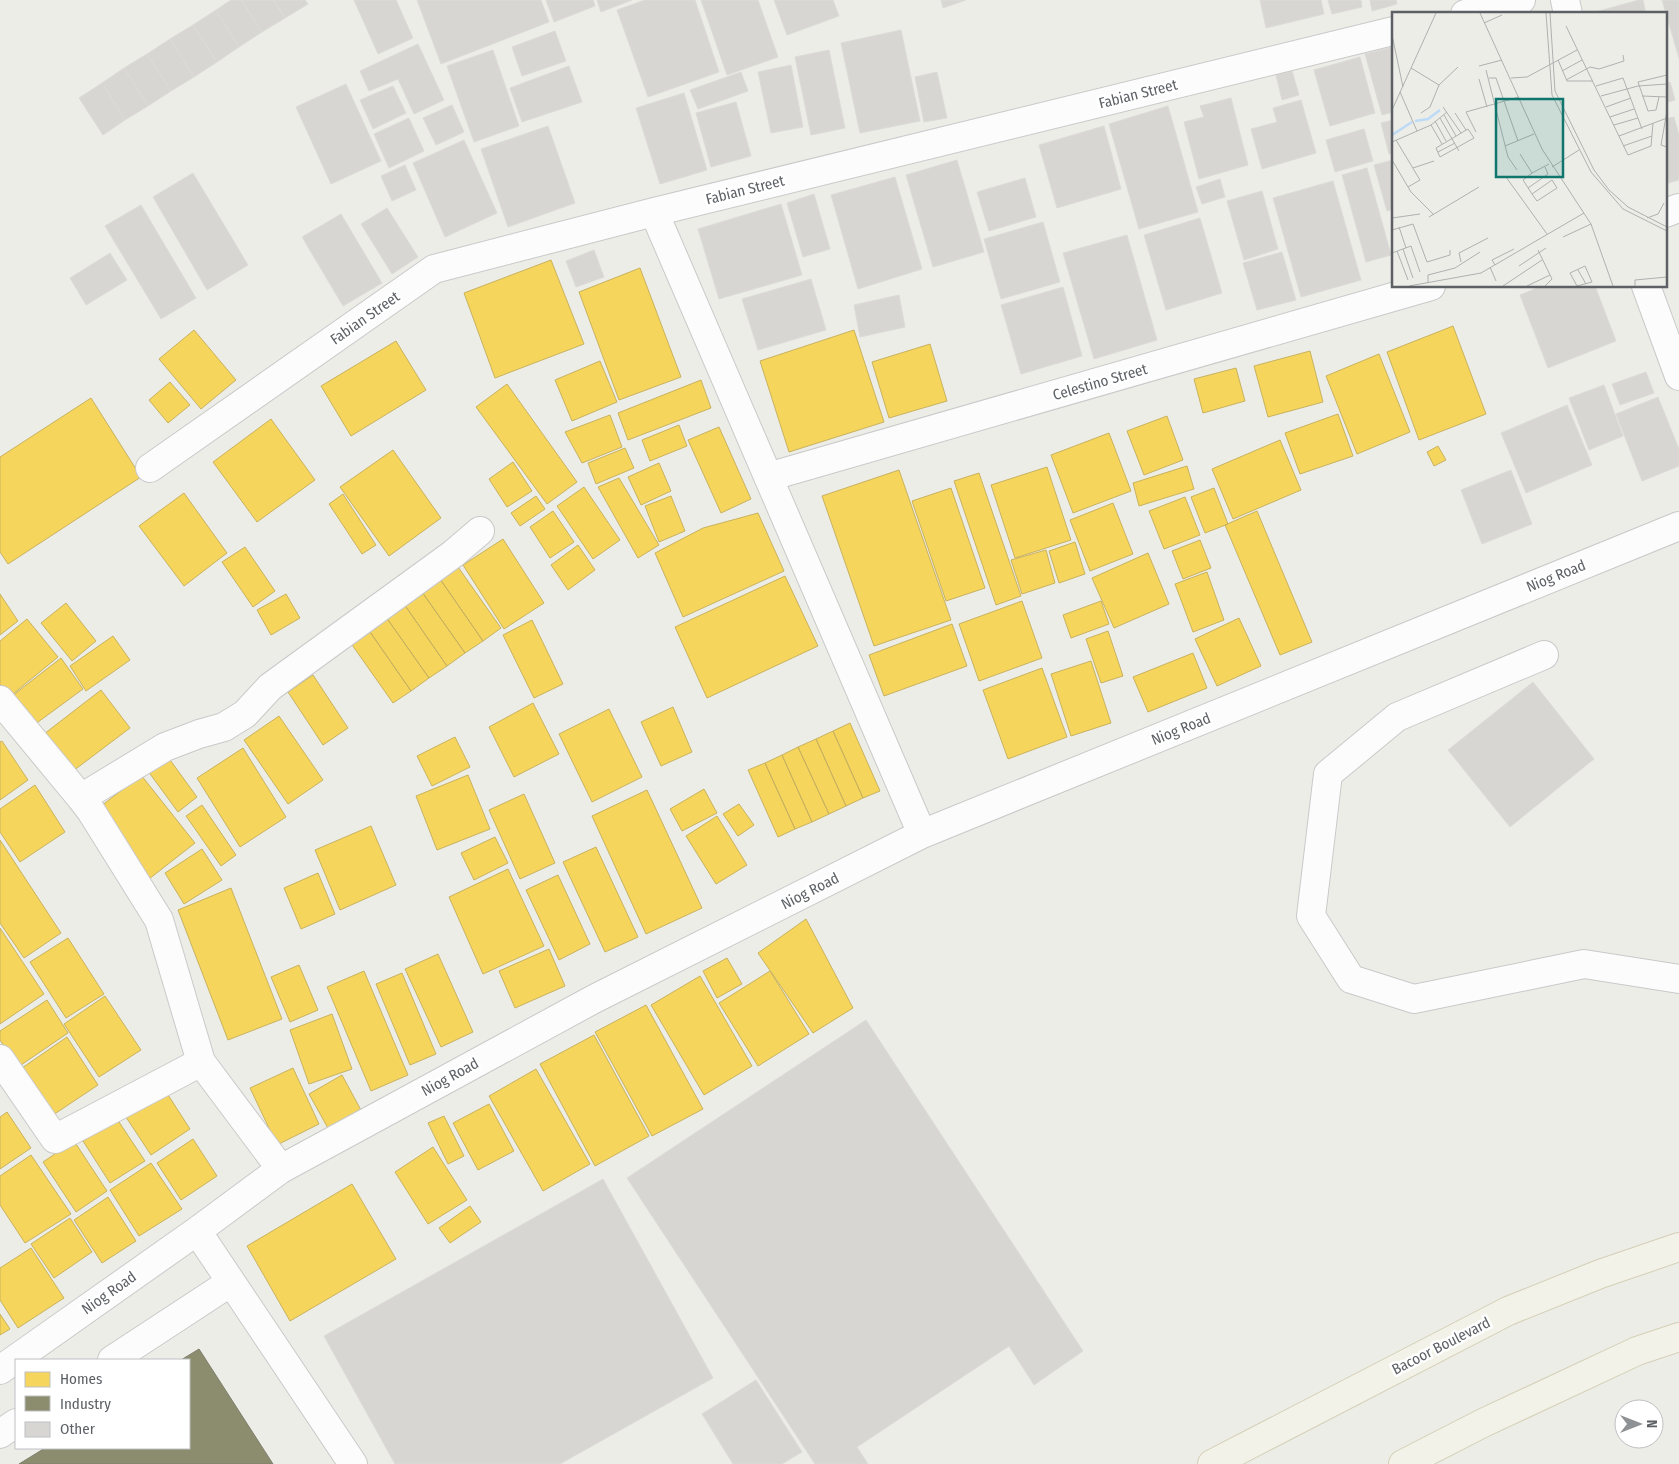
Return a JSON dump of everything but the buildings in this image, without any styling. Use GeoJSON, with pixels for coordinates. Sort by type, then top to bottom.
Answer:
{"type":"FeatureCollection","features":[{"type":"Feature","properties":{"kind":"main road","name":"Bacoor Boulevard"},"geometry":{"type":"LineString","coordinates":[[1212,1464],[1508,1311],[1600,1274],[1679,1248]]}},
{"type":"Feature","properties":{"kind":"main road"},"geometry":{"type":"LineString","coordinates":[[1403,1464],[1483,1423],[1628,1355],[1679,1337]]}},
{"type":"Feature","properties":{"kind":"street"},"geometry":{"type":"LineString","coordinates":[[1473,12],[1521,0]]}},
{"type":"Feature","properties":{"kind":"street","name":"Fabian Street"},"geometry":{"type":"LineString","coordinates":[[150,468],[434,269],[654,212],[1392,32]]}},
{"type":"Feature","properties":{"kind":"street"},"geometry":{"type":"LineString","coordinates":[[1666,214],[1679,208]]}},
{"type":"Feature","properties":{"kind":"street"},"geometry":{"type":"LineString","coordinates":[[654,212],[922,834]]}},
{"type":"Feature","properties":{"kind":"street","name":"Celestino Street"},"geometry":{"type":"LineString","coordinates":[[768,477],[1424,288]]}},
{"type":"Feature","properties":{"kind":"street"},"geometry":{"type":"LineString","coordinates":[[1647,288],[1679,376]]}},
{"type":"Feature","properties":{"kind":"street","name":"Niog Road"},"geometry":{"type":"LineString","coordinates":[[16,1359],[198,1231],[281,1169],[594,999],[922,834],[1679,526]]}},
{"type":"Feature","properties":{"kind":"street"},"geometry":{"type":"LineString","coordinates":[[81,798],[164,747],[224,726],[245,714],[270,687],[453,554],[480,531]]}},
{"type":"Feature","properties":{"kind":"street"},"geometry":{"type":"LineString","coordinates":[[1544,655],[1397,717],[1328,774],[1311,916],[1351,979],[1414,1000],[1584,964],[1679,979]]}},
{"type":"Feature","properties":{"kind":"street"},"geometry":{"type":"LineString","coordinates":[[0,700],[91,811],[159,920],[201,1062],[281,1169]]}},
{"type":"Feature","properties":{"kind":"street"},"geometry":{"type":"LineString","coordinates":[[0,1059],[55,1139],[201,1062]]}},
{"type":"Feature","properties":{"kind":"street"},"geometry":{"type":"LineString","coordinates":[[198,1231],[353,1464]]}},
{"type":"Feature","properties":{"kind":"street"},"geometry":{"type":"LineString","coordinates":[[114,1359],[231,1282]]}},
{"type":"Feature","properties":{"kind":"street","name":"Niog Road"},"geometry":{"type":"LineString","coordinates":[[0,1370],[15,1359]]}},
{"type":"Feature","properties":{"kind":"street"},"geometry":{"type":"LineString","coordinates":[[0,1434],[15,1424]]}}]}
